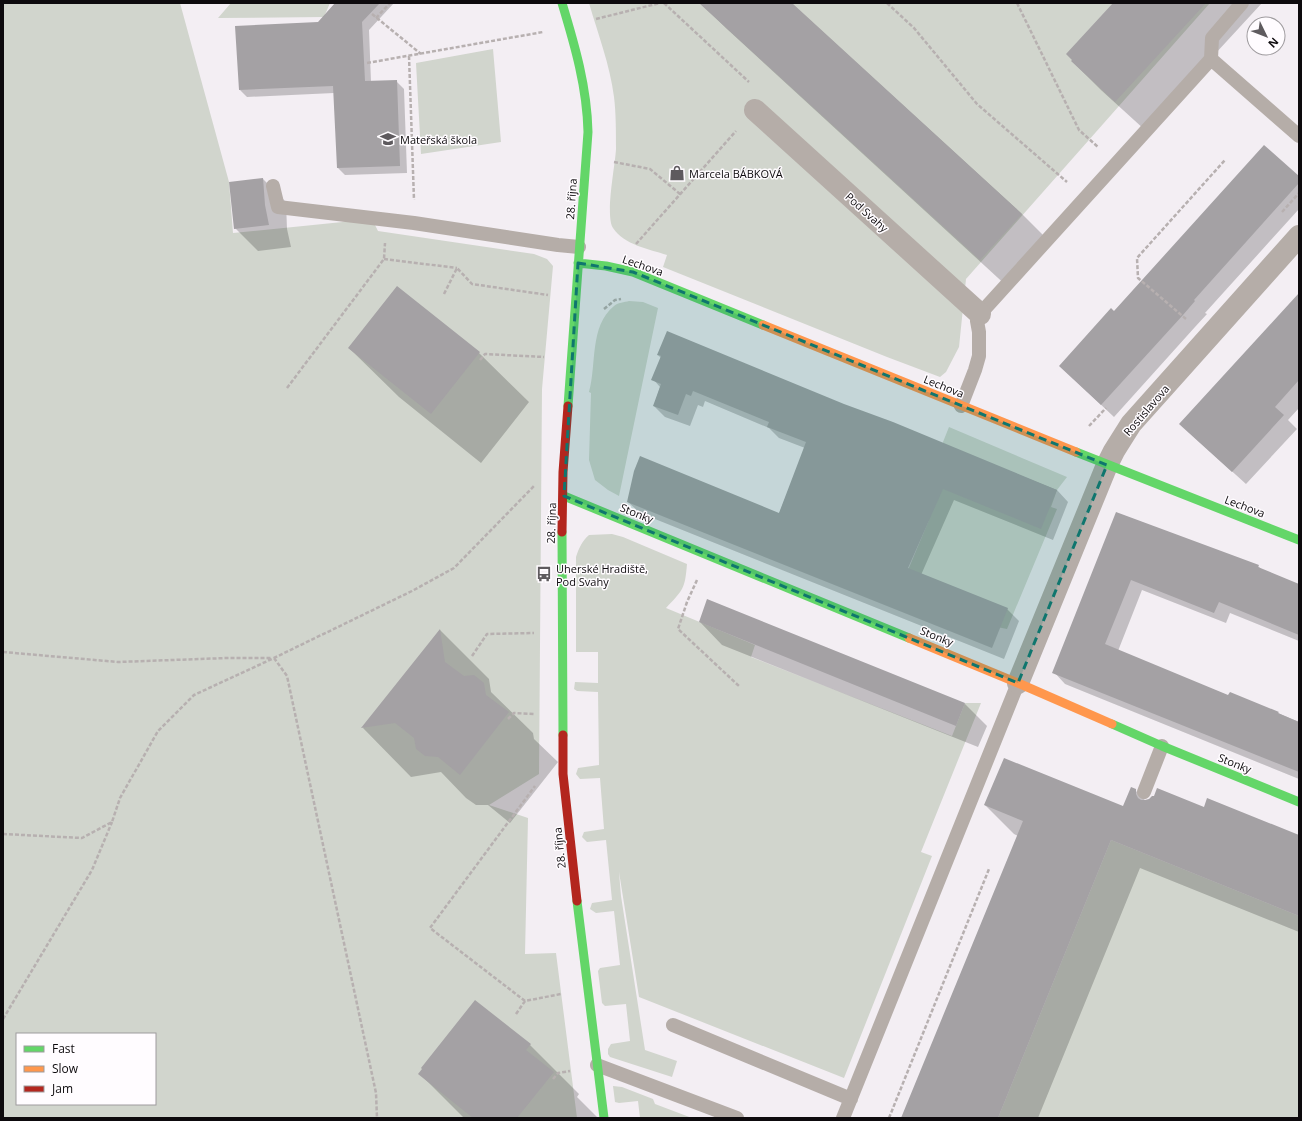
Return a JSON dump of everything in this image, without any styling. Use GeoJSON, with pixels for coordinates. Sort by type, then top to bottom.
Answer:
{"type":"FeatureCollection","features":[{"type":"Feature","properties":{"kind":"street","name":"28. října"},"geometry":{"type":"LineString","coordinates":[[562,3],[584,82],[588,115],[563,472],[564,496],[561,568],[563,774],[570,848],[604,1118]]}},
{"type":"Feature","properties":{"kind":"street","name":"Pod Svahy"},"geometry":{"type":"LineString","coordinates":[[755,110],[980,314]]}},
{"type":"Feature","properties":{"kind":"street","name":"Rostislavova"},"geometry":{"type":"LineString","coordinates":[[1018,683],[1114,451],[1131,424],[1299,236]]}},
{"type":"Feature","properties":{"kind":"street","name":"Lechova"},"geometry":{"type":"LineString","coordinates":[[578,263],[610,266],[633,272],[1107,465],[1299,540]]}},
{"type":"Feature","properties":{"kind":"street","name":"Stonky"},"geometry":{"type":"LineString","coordinates":[[564,496],[1018,683],[1162,746],[1299,802]]}},
{"type":"Feature","properties":{"kind":"lane"},"geometry":{"type":"LineString","coordinates":[[961,406],[979,356],[979,332],[977,321],[980,314],[1211,59],[1212,38],[1242,3]]}},
{"type":"Feature","properties":{"kind":"lane"},"geometry":{"type":"LineString","coordinates":[[1211,59],[1299,136]]}},
{"type":"Feature","properties":{"kind":"lane"},"geometry":{"type":"LineString","coordinates":[[273,186],[278,207],[414,223],[579,247]]}},
{"type":"Feature","properties":{"kind":"lane"},"geometry":{"type":"LineString","coordinates":[[843,1118],[1018,683]]}},
{"type":"Feature","properties":{"kind":"lane"},"geometry":{"type":"LineString","coordinates":[[1144,792],[1162,746]]}},
{"type":"Feature","properties":{"kind":"lane"},"geometry":{"type":"LineString","coordinates":[[673,1025],[851,1099]]}},
{"type":"Feature","properties":{"kind":"lane"},"geometry":{"type":"LineString","coordinates":[[597,1065],[737,1118]]}},
{"type":"Feature","properties":{"kind":"path"},"geometry":{"type":"LineString","coordinates":[[376,18],[390,3]]}},
{"type":"Feature","properties":{"kind":"path"},"geometry":{"type":"LineString","coordinates":[[367,63],[551,30],[660,3]]}},
{"type":"Feature","properties":{"kind":"path"},"geometry":{"type":"LineString","coordinates":[[887,3],[914,28],[977,104],[1085,198]]}},
{"type":"Feature","properties":{"kind":"path"},"geometry":{"type":"LineString","coordinates":[[1017,3],[1079,130],[1117,164]]}},
{"type":"Feature","properties":{"kind":"path"},"geometry":{"type":"LineString","coordinates":[[372,14],[421,54]]}},
{"type":"Feature","properties":{"kind":"path"},"geometry":{"type":"LineString","coordinates":[[634,248],[755,110]]}},
{"type":"Feature","properties":{"kind":"path"},"geometry":{"type":"LineString","coordinates":[[1186,319],[1138,278],[1137,258],[1224,160]]}},
{"type":"Feature","properties":{"kind":"path"},"geometry":{"type":"LineString","coordinates":[[608,161],[650,169],[680,194]]}},
{"type":"Feature","properties":{"kind":"path"},"geometry":{"type":"LineString","coordinates":[[1278,216],[1299,193]]}},
{"type":"Feature","properties":{"kind":"path"},"geometry":{"type":"LineString","coordinates":[[384,259],[457,268],[472,284],[555,296]]}},
{"type":"Feature","properties":{"kind":"path"},"geometry":{"type":"LineString","coordinates":[[444,294],[457,268]]}},
{"type":"Feature","properties":{"kind":"path"},"geometry":{"type":"LineString","coordinates":[[601,312],[615,300],[623,298]]}},
{"type":"Feature","properties":{"kind":"path"},"geometry":{"type":"LineString","coordinates":[[1181,324],[1191,313]]}},
{"type":"Feature","properties":{"kind":"path"},"geometry":{"type":"LineString","coordinates":[[480,360],[485,354],[551,358]]}},
{"type":"Feature","properties":{"kind":"path"},"geometry":{"type":"LineString","coordinates":[[1086,430],[1107,406]]}},
{"type":"Feature","properties":{"kind":"path"},"geometry":{"type":"LineString","coordinates":[[3,1019],[92,870],[112,822],[120,798],[158,731],[194,695],[412,591],[454,568],[546,473],[563,472]]}},
{"type":"Feature","properties":{"kind":"path"},"geometry":{"type":"LineString","coordinates":[[698,577],[686,602],[678,629],[740,687]]}},
{"type":"Feature","properties":{"kind":"path"},"geometry":{"type":"LineString","coordinates":[[472,656],[488,634],[535,633]]}},
{"type":"Feature","properties":{"kind":"path"},"geometry":{"type":"LineString","coordinates":[[3,652],[118,662],[227,658],[274,658]]}},
{"type":"Feature","properties":{"kind":"path"},"geometry":{"type":"LineString","coordinates":[[274,658],[287,676],[376,1093],[377,1118]]}},
{"type":"Feature","properties":{"kind":"path"},"geometry":{"type":"LineString","coordinates":[[508,720],[514,713],[536,714]]}},
{"type":"Feature","properties":{"kind":"path"},"geometry":{"type":"LineString","coordinates":[[539,782],[430,928],[525,1000],[562,994]]}},
{"type":"Feature","properties":{"kind":"path"},"geometry":{"type":"LineString","coordinates":[[3,834],[82,838],[112,822]]}},
{"type":"Feature","properties":{"kind":"path"},"geometry":{"type":"LineString","coordinates":[[889,1118],[989,869]]}},
{"type":"Feature","properties":{"kind":"path"},"geometry":{"type":"LineString","coordinates":[[516,1014],[525,1000]]}},
{"type":"Feature","properties":{"kind":"path"},"geometry":{"type":"LineString","coordinates":[[553,1079],[558,1073],[573,1071]]}},
{"type":"Feature","properties":{"kind":"highlighted area"},"geometry":{"type":"Polygon","coordinates":[[[578,263],[633,272],[1107,465],[1018,683],[564,496],[578,263]]]}},
{"type":"Feature","properties":{"kind":"shaded area"},"geometry":{"type":"Polygon","coordinates":[[[3,3],[180,3],[229,182],[233,233],[372,219],[378,231],[534,254],[547,259],[553,266],[542,389],[539,774],[489,805],[528,818],[525,954],[556,953],[577,1118],[3,1118],[3,3]]]}},
{"type":"Feature","properties":{"kind":"shaded area"},"geometry":{"type":"Polygon","coordinates":[[[231,3],[330,3],[324,17],[218,18],[231,3]]]}},
{"type":"Feature","properties":{"kind":"shaded area"},"geometry":{"type":"Polygon","coordinates":[[[589,3],[1210,3],[966,279],[959,347],[946,372],[940,377],[663,267],[667,255],[637,246],[618,234],[613,228],[610,213],[616,149],[616,116],[614,97],[607,61],[589,3]]]}},
{"type":"Feature","properties":{"kind":"shaded area"},"geometry":{"type":"Polygon","coordinates":[[[493,49],[501,142],[421,154],[416,63],[493,49]]]}},
{"type":"Feature","properties":{"kind":"shaded area"},"geometry":{"type":"Polygon","coordinates":[[[629,301],[643,302],[658,308],[619,496],[595,480],[589,460],[591,393],[589,392],[595,346],[601,324],[606,315],[614,306],[619,303],[629,301]]]}},
{"type":"Feature","properties":{"kind":"shaded area"},"geometry":{"type":"Polygon","coordinates":[[[949,427],[1067,477],[1057,490],[1051,507],[1057,509],[1007,629],[893,606],[929,520],[915,512],[949,427]]]}},
{"type":"Feature","properties":{"kind":"shaded area"},"geometry":{"type":"Polygon","coordinates":[[[612,534],[623,537],[687,564],[682,589],[666,608],[755,645],[751,657],[952,736],[965,703],[981,703],[921,852],[932,856],[844,1078],[639,997],[619,872],[621,896],[645,1050],[677,1061],[672,1077],[610,1057],[608,1054],[608,1049],[611,1044],[630,1041],[626,1004],[605,1006],[602,1003],[598,971],[600,968],[620,965],[614,911],[596,913],[590,909],[592,903],[612,900],[606,840],[587,842],[582,837],[584,832],[604,829],[600,778],[580,779],[576,774],[578,768],[599,765],[598,692],[577,691],[574,689],[575,682],[598,683],[598,652],[576,652],[576,557],[581,545],[589,535],[612,534]]]}},
{"type":"Feature","properties":{"kind":"shaded area"},"geometry":{"type":"Polygon","coordinates":[[[1111,840],[1299,916],[1299,1118],[998,1118],[1111,840]]]}},
{"type":"Feature","properties":{"kind":"shaded area"},"geometry":{"type":"Polygon","coordinates":[[[613,1086],[622,1087],[653,1099],[655,1104],[692,1118],[640,1118],[638,1101],[615,1102],[613,1086]]]}},
{"type":"Feature","properties":{"kind":"building"},"geometry":{"type":"Polygon","coordinates":[[[335,3],[380,3],[362,22],[365,81],[397,80],[400,166],[337,168],[333,86],[239,90],[235,26],[318,22],[335,3]]]}},
{"type":"Feature","properties":{"kind":"building"},"geometry":{"type":"Polygon","coordinates":[[[699,3],[792,3],[1022,214],[980,260],[699,3]]]}},
{"type":"Feature","properties":{"kind":"building"},"geometry":{"type":"Polygon","coordinates":[[[1113,3],[1206,3],[1115,102],[1071,61],[1072,60],[1066,54],[1113,3]]]}},
{"type":"Feature","properties":{"kind":"building"},"geometry":{"type":"Polygon","coordinates":[[[1264,145],[1299,176],[1299,183],[1194,300],[1195,301],[1183,315],[1101,405],[1059,366],[1111,308],[1114,311],[1264,145]]]}},
{"type":"Feature","properties":{"kind":"building"},"geometry":{"type":"Polygon","coordinates":[[[263,178],[265,205],[269,225],[234,229],[229,182],[263,178]]]}},
{"type":"Feature","properties":{"kind":"building"},"geometry":{"type":"Polygon","coordinates":[[[397,286],[480,352],[431,414],[348,348],[397,286]]]}},
{"type":"Feature","properties":{"kind":"building"},"geometry":{"type":"Polygon","coordinates":[[[1299,293],[1299,380],[1275,407],[1284,415],[1232,472],[1179,424],[1299,293]]]}},
{"type":"Feature","properties":{"kind":"building"},"geometry":{"type":"Polygon","coordinates":[[[667,331],[1057,490],[1041,529],[943,489],[908,568],[1008,608],[992,648],[627,502],[634,471],[640,456],[779,513],[806,442],[767,427],[769,422],[693,391],[691,396],[686,394],[678,415],[653,406],[661,384],[651,380],[661,356],[657,355],[667,331]]]}},
{"type":"Feature","properties":{"kind":"building"},"geometry":{"type":"Polygon","coordinates":[[[1116,512],[1259,565],[1258,567],[1299,584],[1299,635],[1219,602],[1214,613],[1131,580],[1105,644],[1228,695],[1230,692],[1299,722],[1299,772],[1052,673],[1116,512]]]}},
{"type":"Feature","properties":{"kind":"building"},"geometry":{"type":"Polygon","coordinates":[[[707,599],[965,703],[956,726],[699,622],[707,599]]]}},
{"type":"Feature","properties":{"kind":"building"},"geometry":{"type":"Polygon","coordinates":[[[440,629],[445,662],[464,676],[474,675],[484,683],[486,695],[509,712],[460,775],[438,757],[425,756],[416,749],[414,738],[395,723],[361,728],[440,629]]]}},
{"type":"Feature","properties":{"kind":"building"},"geometry":{"type":"Polygon","coordinates":[[[1004,758],[1123,806],[1131,787],[1136,789],[1136,794],[1141,800],[1149,799],[1154,796],[1157,788],[1204,807],[1207,798],[1299,835],[1299,916],[1111,840],[998,1118],[901,1118],[1023,821],[984,805],[1004,758]]]}},
{"type":"Feature","properties":{"kind":"building"},"geometry":{"type":"Polygon","coordinates":[[[475,1000],[531,1044],[526,1050],[554,1072],[517,1118],[473,1118],[418,1074],[422,1069],[421,1068],[475,1000]]]}},
{"type":"Feature","properties":{"kind":"traffic: fast"},"geometry":{"type":"LineString","coordinates":[[562,3],[576,51],[583,83],[588,132],[568,406]]}},
{"type":"Feature","properties":{"kind":"traffic: fast"},"geometry":{"type":"LineString","coordinates":[[578,263],[606,266],[633,272],[763,325]]}},
{"type":"Feature","properties":{"kind":"traffic: fast"},"geometry":{"type":"LineString","coordinates":[[1076,452],[1299,540]]}},
{"type":"Feature","properties":{"kind":"traffic: fast"},"geometry":{"type":"LineString","coordinates":[[564,496],[909,638]]}},
{"type":"Feature","properties":{"kind":"traffic: fast"},"geometry":{"type":"LineString","coordinates":[[562,532],[563,735]]}},
{"type":"Feature","properties":{"kind":"traffic: fast"},"geometry":{"type":"LineString","coordinates":[[1112,724],[1299,802]]}},
{"type":"Feature","properties":{"kind":"traffic: fast"},"geometry":{"type":"LineString","coordinates":[[577,901],[604,1118]]}},
{"type":"Feature","properties":{"kind":"traffic: slow"},"geometry":{"type":"LineString","coordinates":[[763,325],[1076,452]]}},
{"type":"Feature","properties":{"kind":"traffic: slow"},"geometry":{"type":"LineString","coordinates":[[909,638],[1112,724]]}},
{"type":"Feature","properties":{"kind":"traffic: jam"},"geometry":{"type":"LineString","coordinates":[[562,532],[563,472],[568,406]]}},
{"type":"Feature","properties":{"kind":"traffic: jam"},"geometry":{"type":"LineString","coordinates":[[563,735],[563,774],[577,901]]}},
{"type":"Feature","properties":{"kind":"place","name":"Mateřská škola"},"geometry":{"type":"Point","coordinates":[388,139]}},
{"type":"Feature","properties":{"kind":"place","name":"Marcela BÁBKOVÁ"},"geometry":{"type":"Point","coordinates":[677,173]}},
{"type":"Feature","properties":{"kind":"place","name":"Uherské Hradiště, Pod Svahy"},"geometry":{"type":"Point","coordinates":[544,574]}}]}
